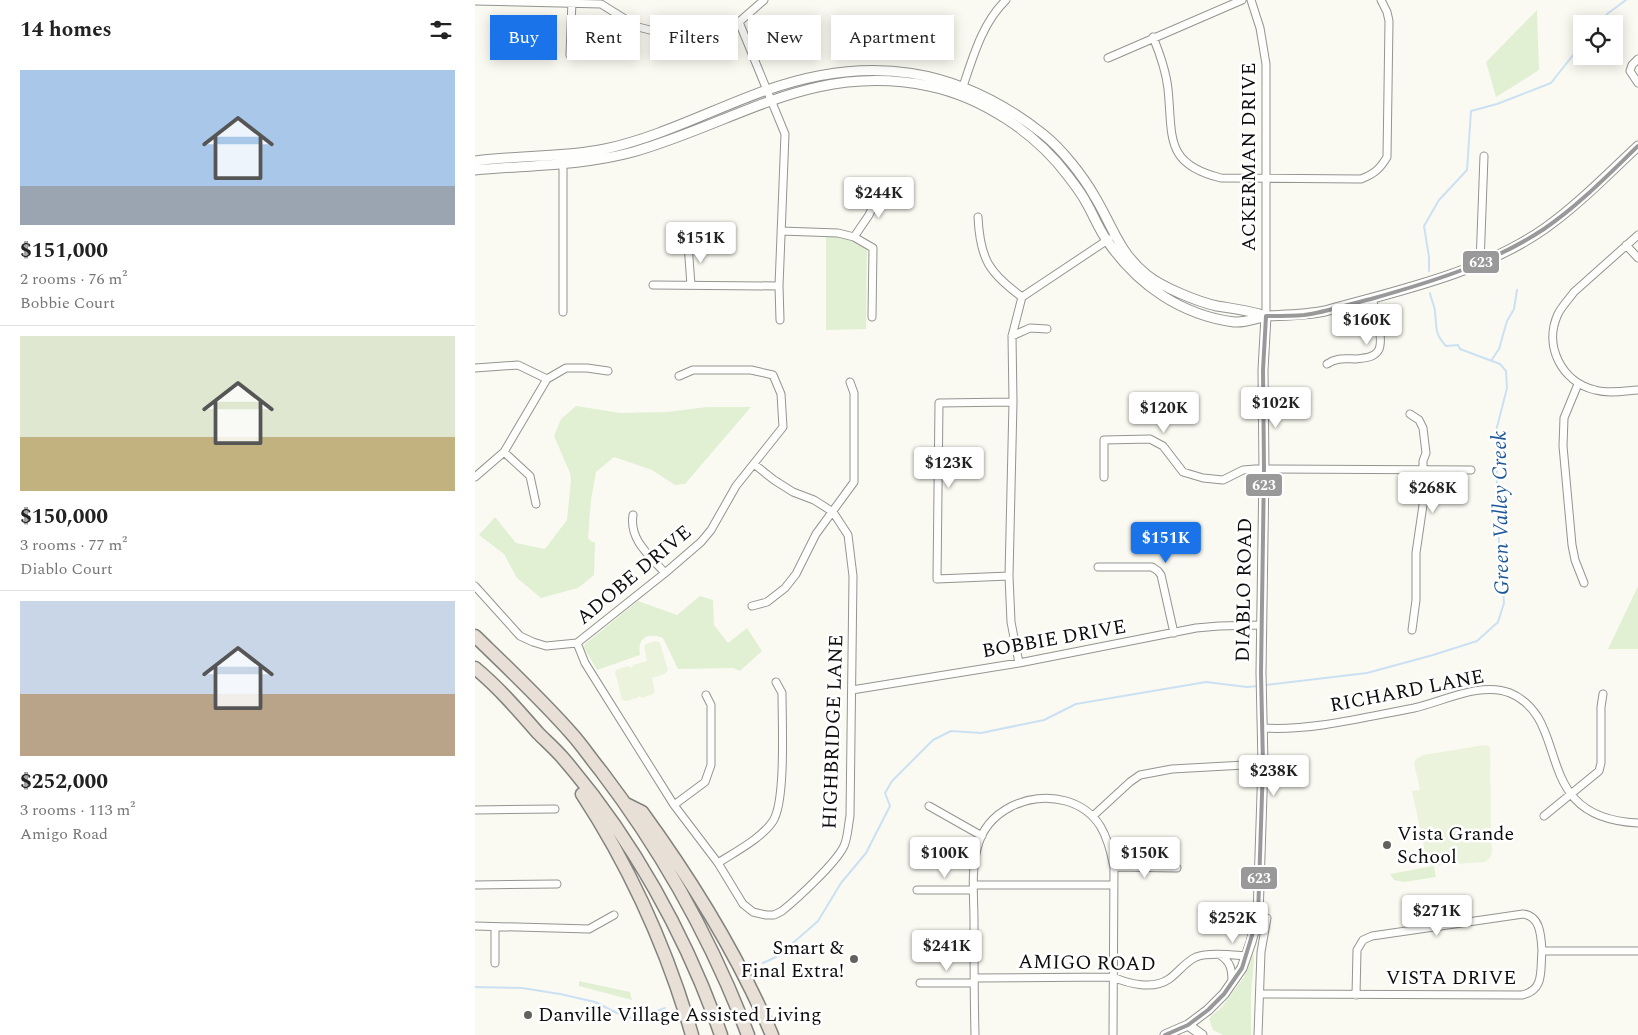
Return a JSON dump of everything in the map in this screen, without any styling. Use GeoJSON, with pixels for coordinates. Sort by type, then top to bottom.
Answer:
{"type":"FeatureCollection","features":[{"type":"Feature","properties":{"kind":"highway"},"geometry":{"type":"LineString","coordinates":[[475,636],[571,733],[626,804],[671,876],[712,952],[732,994],[747,1035]]}},
{"type":"Feature","properties":{"kind":"highway"},"geometry":{"type":"LineString","coordinates":[[475,668],[492,682],[561,756],[593,796],[625,842],[652,884],[677,931],[696,970],[721,1035]]}},
{"type":"Feature","properties":{"kind":"highway"},"geometry":{"type":"LineString","coordinates":[[540,735],[553,757],[596,816],[628,874],[667,959],[692,1035]]}},
{"type":"Feature","properties":{"kind":"highway"},"geometry":{"type":"LineString","coordinates":[[626,804],[642,812],[703,900],[741,967],[772,1035]]}},
{"type":"Feature","properties":{"kind":"street"},"geometry":{"type":"LineString","coordinates":[[475,1],[601,4],[638,27],[678,37],[739,22],[764,0]]}},
{"type":"Feature","properties":{"kind":"street"},"geometry":{"type":"LineString","coordinates":[[961,91],[984,29],[993,14],[1006,0]]}},
{"type":"Feature","properties":{"kind":"street"},"geometry":{"type":"LineString","coordinates":[[1108,58],[1242,0]]}},
{"type":"Feature","properties":{"kind":"street","name":"ACKERMAN DRIVE"},"geometry":{"type":"LineString","coordinates":[[1251,0],[1258,20],[1265,54],[1266,316]]}},
{"type":"Feature","properties":{"kind":"street"},"geometry":{"type":"LineString","coordinates":[[1153,37],[1165,68],[1172,139],[1178,153],[1188,165],[1203,174],[1221,178],[1361,179],[1373,174],[1382,166],[1387,157],[1389,145],[1389,21],[1381,0]]}},
{"type":"Feature","properties":{"kind":"street"},"geometry":{"type":"LineString","coordinates":[[572,2],[572,15]]}},
{"type":"Feature","properties":{"kind":"street"},"geometry":{"type":"LineString","coordinates":[[739,22],[785,134],[779,286],[780,320]]}},
{"type":"Feature","properties":{"kind":"street"},"geometry":{"type":"LineString","coordinates":[[1638,59],[1631,65],[1630,71],[1638,83]]}},
{"type":"Feature","properties":{"kind":"street"},"geometry":{"type":"LineString","coordinates":[[475,161],[495,158],[563,160],[648,136],[768,90],[828,74],[858,70],[905,72],[934,78],[961,91],[1039,144],[1066,173],[1128,268],[1139,278],[1160,294],[1185,308],[1215,318],[1247,322],[1266,316],[1303,315],[1325,311],[1458,274],[1520,243],[1543,229],[1564,214],[1638,146]]}},
{"type":"Feature","properties":{"kind":"street"},"geometry":{"type":"LineString","coordinates":[[475,169],[563,160],[610,158],[652,146],[772,100],[826,84],[873,79],[961,91]]}},
{"type":"Feature","properties":{"kind":"street"},"geometry":{"type":"LineString","coordinates":[[1480,264],[1484,156]]}},
{"type":"Feature","properties":{"kind":"street"},"geometry":{"type":"LineString","coordinates":[[563,160],[563,312]]}},
{"type":"Feature","properties":{"kind":"street"},"geometry":{"type":"LineString","coordinates":[[854,237],[869,214],[881,189]]}},
{"type":"Feature","properties":{"kind":"street"},"geometry":{"type":"LineString","coordinates":[[978,217],[979,239],[985,259],[1001,282],[1022,298]]}},
{"type":"Feature","properties":{"kind":"street"},"geometry":{"type":"LineString","coordinates":[[781,231],[838,232],[854,237],[873,248],[872,317]]}},
{"type":"Feature","properties":{"kind":"street"},"geometry":{"type":"LineString","coordinates":[[1638,235],[1574,292],[1558,314],[1553,329],[1553,345],[1556,357],[1562,369],[1578,384],[1595,390],[1609,392],[1638,390]]}},
{"type":"Feature","properties":{"kind":"street"},"geometry":{"type":"LineString","coordinates":[[1019,663],[1011,622],[1009,576],[1013,402],[1012,336],[1022,298],[1110,238]]}},
{"type":"Feature","properties":{"kind":"street"},"geometry":{"type":"LineString","coordinates":[[1110,238],[1147,276],[1158,282],[1186,295],[1215,305],[1246,310],[1266,316]]}},
{"type":"Feature","properties":{"kind":"street"},"geometry":{"type":"LineString","coordinates":[[688,244],[691,285]]}},
{"type":"Feature","properties":{"kind":"street"},"geometry":{"type":"LineString","coordinates":[[1626,245],[1638,258]]}},
{"type":"Feature","properties":{"kind":"street"},"geometry":{"type":"LineString","coordinates":[[653,285],[779,286]]}},
{"type":"Feature","properties":{"kind":"street"},"geometry":{"type":"LineString","coordinates":[[1327,364],[1335,358],[1370,357],[1379,349],[1379,329],[1372,298]]}},
{"type":"Feature","properties":{"kind":"street","name":"DIABLO ROAD"},"geometry":{"type":"LineString","coordinates":[[1165,1035],[1188,1025],[1208,1010],[1224,994],[1242,968],[1255,929],[1259,902],[1263,764],[1261,625],[1264,469],[1263,370],[1266,316]]}},
{"type":"Feature","properties":{"kind":"street"},"geometry":{"type":"LineString","coordinates":[[1012,336],[1030,328],[1047,329]]}},
{"type":"Feature","properties":{"kind":"street"},"geometry":{"type":"LineString","coordinates":[[475,368],[518,365],[547,379]]}},
{"type":"Feature","properties":{"kind":"street"},"geometry":{"type":"LineString","coordinates":[[475,477],[504,452],[547,379],[566,368],[608,371]]}},
{"type":"Feature","properties":{"kind":"street","name":"ADOBE DRIVE"},"geometry":{"type":"LineString","coordinates":[[475,586],[520,636],[546,646],[577,643],[701,542],[711,530],[736,486],[783,427],[781,394],[773,375],[751,370],[693,370],[679,376]]}},
{"type":"Feature","properties":{"kind":"street"},"geometry":{"type":"LineString","coordinates":[[752,606],[767,602],[785,588],[797,574],[816,534],[854,482],[854,393],[850,382]]}},
{"type":"Feature","properties":{"kind":"street"},"geometry":{"type":"LineString","coordinates":[[1578,384],[1564,418],[1563,446],[1572,545],[1575,560],[1584,583]]}},
{"type":"Feature","properties":{"kind":"street"},"geometry":{"type":"LineString","coordinates":[[1009,576],[937,579],[939,403],[1013,402]]}},
{"type":"Feature","properties":{"kind":"street"},"geometry":{"type":"LineString","coordinates":[[1410,414],[1419,420],[1423,428],[1426,453],[1423,462],[1423,506],[1416,553],[1416,600],[1412,630]]}},
{"type":"Feature","properties":{"kind":"street"},"geometry":{"type":"LineString","coordinates":[[1104,477],[1104,440],[1150,439],[1163,446],[1183,472],[1203,478],[1223,480],[1243,470],[1264,469],[1471,470]]}},
{"type":"Feature","properties":{"kind":"street"},"geometry":{"type":"LineString","coordinates":[[504,452],[531,476],[536,504]]}},
{"type":"Feature","properties":{"kind":"street","name":"HIGHBRIDGE LANE"},"geometry":{"type":"LineString","coordinates":[[577,643],[585,663],[674,805],[718,863],[743,904],[753,912],[767,915],[774,915],[782,911],[834,860],[844,846],[850,816],[853,576],[848,535],[833,512],[814,500],[793,492],[754,464]]}},
{"type":"Feature","properties":{"kind":"street"},"geometry":{"type":"LineString","coordinates":[[633,515],[632,524],[636,540],[665,573]]}},
{"type":"Feature","properties":{"kind":"street"},"geometry":{"type":"LineString","coordinates":[[1099,567],[1151,567],[1158,571],[1163,581],[1174,633]]}},
{"type":"Feature","properties":{"kind":"street","name":"BOBBIE DRIVE"},"geometry":{"type":"LineString","coordinates":[[852,690],[1019,663],[1174,633],[1219,626],[1261,625]]}},
{"type":"Feature","properties":{"kind":"street"},"geometry":{"type":"LineString","coordinates":[[718,863],[763,832],[773,822],[777,814],[781,792],[782,693],[776,682]]}},
{"type":"Feature","properties":{"kind":"street","name":"RICHARD LANE"},"geometry":{"type":"LineString","coordinates":[[1263,728],[1292,729],[1312,727],[1416,707],[1479,690],[1501,690],[1521,700],[1532,709],[1539,721],[1556,766],[1571,795],[1584,808],[1600,817],[1622,822],[1638,823]]}},
{"type":"Feature","properties":{"kind":"street"},"geometry":{"type":"LineString","coordinates":[[1543,816],[1571,795],[1599,770],[1601,763],[1601,707],[1603,694]]}},
{"type":"Feature","properties":{"kind":"street"},"geometry":{"type":"LineString","coordinates":[[674,805],[705,782],[711,765],[711,705],[706,695]]}},
{"type":"Feature","properties":{"kind":"street"},"geometry":{"type":"LineString","coordinates":[[1093,816],[1130,782],[1140,776],[1172,769],[1263,764]]}},
{"type":"Feature","properties":{"kind":"street"},"geometry":{"type":"LineString","coordinates":[[975,1035],[973,887],[977,849],[982,836],[996,817],[1017,803],[1030,799],[1054,798],[1080,807],[1093,816],[1102,827],[1109,844],[1114,867],[1113,1035]]}},
{"type":"Feature","properties":{"kind":"street"},"geometry":{"type":"LineString","coordinates":[[929,806],[982,836]]}},
{"type":"Feature","properties":{"kind":"street"},"geometry":{"type":"LineString","coordinates":[[475,810],[555,809]]}},
{"type":"Feature","properties":{"kind":"street"},"geometry":{"type":"LineString","coordinates":[[1114,867],[1177,868]]}},
{"type":"Feature","properties":{"kind":"street"},"geometry":{"type":"LineString","coordinates":[[475,885],[557,884]]}},
{"type":"Feature","properties":{"kind":"street"},"geometry":{"type":"LineString","coordinates":[[917,890],[973,887],[1114,885]]}},
{"type":"Feature","properties":{"kind":"street"},"geometry":{"type":"LineString","coordinates":[[1356,995],[1357,950],[1363,940],[1372,936],[1528,914],[1537,922],[1540,930],[1542,950]]}},
{"type":"Feature","properties":{"kind":"street"},"geometry":{"type":"LineString","coordinates":[[475,926],[589,929],[614,915]]}},
{"type":"Feature","properties":{"kind":"street"},"geometry":{"type":"LineString","coordinates":[[1258,1035],[1261,952],[1267,918]]}},
{"type":"Feature","properties":{"kind":"street"},"geometry":{"type":"LineString","coordinates":[[495,927],[495,963]]}},
{"type":"Feature","properties":{"kind":"street","name":"VISTA DRIVE"},"geometry":{"type":"LineString","coordinates":[[1260,994],[1511,996],[1531,993],[1537,986],[1540,978],[1542,950],[1638,951]]}},
{"type":"Feature","properties":{"kind":"street","name":"AMIGO ROAD"},"geometry":{"type":"LineString","coordinates":[[920,983],[1113,977],[1127,983],[1157,984],[1168,980],[1195,958],[1203,955],[1246,956]]}},
{"type":"Feature","properties":{"kind":"street"},"geometry":{"type":"LineString","coordinates":[[1219,955],[1229,963],[1232,982]]}},
{"type":"Feature","properties":{"kind":"street"},"geometry":{"type":"LineString","coordinates":[[1188,1025],[1202,1035]]}},
{"type":"Feature","properties":{"kind":"green space"},"geometry":{"type":"Polygon","coordinates":[[[1537,10],[1539,70],[1496,97],[1486,62],[1537,10]]]}},
{"type":"Feature","properties":{"kind":"green space"},"geometry":{"type":"Polygon","coordinates":[[[826,235],[855,240],[867,247],[866,329],[826,330],[826,235]]]}},
{"type":"Feature","properties":{"kind":"green space"},"geometry":{"type":"Polygon","coordinates":[[[576,406],[620,413],[667,412],[707,407],[751,407],[685,484],[675,485],[652,470],[614,457],[596,472],[591,500],[588,538],[595,542],[594,575],[578,588],[541,598],[517,578],[504,554],[479,535],[495,517],[516,543],[545,549],[567,520],[570,473],[554,436],[561,419],[576,406]]]}},
{"type":"Feature","properties":{"kind":"green space"},"geometry":{"type":"Polygon","coordinates":[[[1638,586],[1638,649],[1608,649],[1638,586]]]}},
{"type":"Feature","properties":{"kind":"green space"},"geometry":{"type":"Polygon","coordinates":[[[700,596],[713,600],[714,625],[728,643],[747,628],[762,651],[740,671],[733,668],[678,669],[663,638],[657,636],[644,638],[640,644],[640,655],[597,670],[584,648],[585,644],[638,601],[677,615],[700,596]]]}},
{"type":"Feature","properties":{"kind":"green space"},"geometry":{"type":"Polygon","coordinates":[[[656,641],[660,643],[668,670],[665,674],[652,678],[655,692],[653,694],[642,698],[639,696],[626,701],[622,700],[615,672],[617,669],[628,666],[632,668],[633,665],[647,661],[644,647],[646,644],[656,641]]]}},
{"type":"Feature","properties":{"kind":"green space"},"geometry":{"type":"Polygon","coordinates":[[[1485,745],[1489,746],[1490,749],[1491,829],[1489,830],[1492,848],[1491,856],[1485,862],[1428,866],[1412,791],[1420,790],[1414,763],[1416,759],[1423,755],[1485,745]]]}},
{"type":"Feature","properties":{"kind":"green space"},"geometry":{"type":"Polygon","coordinates":[[[1434,866],[1436,877],[1404,882],[1394,880],[1390,874],[1434,866]]]}},
{"type":"Feature","properties":{"kind":"green space"},"geometry":{"type":"Polygon","coordinates":[[[1253,953],[1251,1035],[1223,1035],[1213,1030],[1209,1019],[1222,1007],[1244,977],[1253,953]]]}},
{"type":"Feature","properties":{"kind":"green space"},"geometry":{"type":"Polygon","coordinates":[[[579,981],[630,992],[632,1000],[579,986],[579,981]]]}},
{"type":"Feature","properties":{"kind":"waterway","name":"Green Valley Creek"},"geometry":{"type":"LineString","coordinates":[[1606,15],[1626,0]]}},
{"type":"Feature","properties":{"kind":"waterway","name":"Green Valley Creek"},"geometry":{"type":"LineString","coordinates":[[1429,271],[1429,257],[1424,226],[1439,200],[1467,170],[1471,111],[1497,104],[1551,83],[1573,55]]}},
{"type":"Feature","properties":{"kind":"waterway"},"geometry":{"type":"LineString","coordinates":[[1491,361],[1499,349],[1507,321],[1514,309],[1517,290]]}},
{"type":"Feature","properties":{"kind":"waterway","name":"Green Valley Creek"},"geometry":{"type":"LineString","coordinates":[[1265,685],[1367,673],[1477,641],[1498,622],[1504,603],[1498,529],[1496,431],[1507,388],[1506,371],[1500,364],[1460,349],[1458,345],[1446,346],[1438,334],[1435,310],[1430,293]]}},
{"type":"Feature","properties":{"kind":"waterway","name":"Green Valley Creek"},"geometry":{"type":"LineString","coordinates":[[763,963],[778,956],[818,921],[841,883],[866,853],[890,806],[885,793],[892,781],[933,740],[951,731],[981,733],[1044,720],[1076,704],[1206,682],[1247,687],[1258,686]]}},
{"type":"Feature","properties":{"kind":"waterway","name":"Green Valley Creek"},"geometry":{"type":"LineString","coordinates":[[475,987],[522,988],[560,994],[595,1002],[631,1018],[641,1017],[665,1008]]}},
{"type":"Feature","properties":{"kind":"transit line","name":"623"},"geometry":{"type":"LineString","coordinates":[[1165,1035],[1188,1025],[1208,1010],[1224,994],[1242,968],[1258,916],[1263,764],[1261,673],[1264,469],[1263,370],[1266,316],[1304,315],[1330,310],[1416,286],[1482,262],[1524,241],[1557,220],[1638,146]]}},
{"type":"Feature","properties":{"kind":"place","name":"Vista Grande School"},"geometry":{"type":"Point","coordinates":[1387,845]}},
{"type":"Feature","properties":{"kind":"place","name":"Smart & Final Extra!"},"geometry":{"type":"Point","coordinates":[854,959]}},
{"type":"Feature","properties":{"kind":"place","name":"Danville Village Assisted Living"},"geometry":{"type":"Point","coordinates":[528,1015]}}]}
